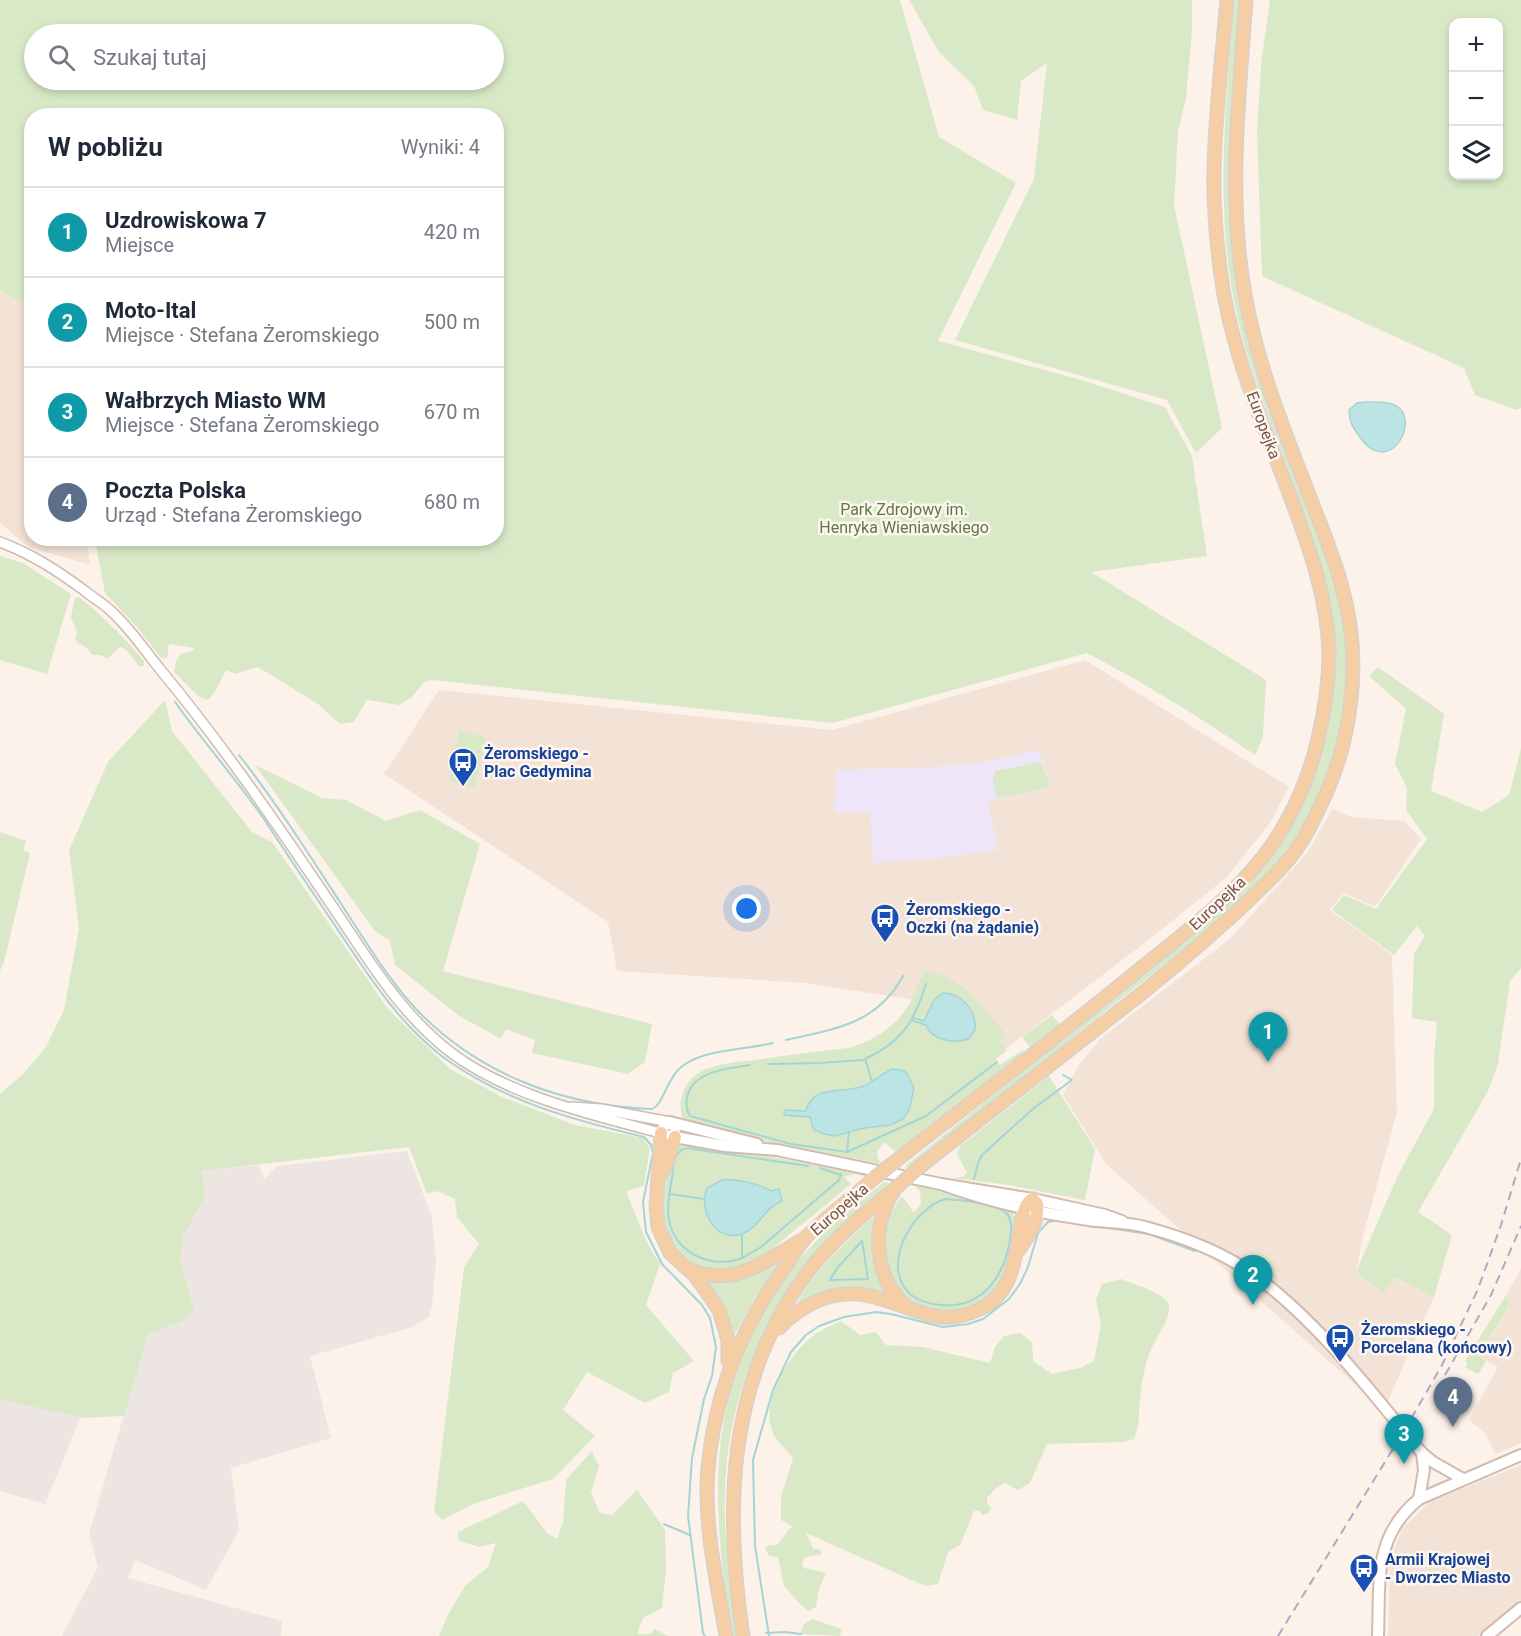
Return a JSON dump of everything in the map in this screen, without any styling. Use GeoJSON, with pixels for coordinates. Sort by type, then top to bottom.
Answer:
{"type":"FeatureCollection","features":[{"type":"Feature","properties":{"kind":"main road","name":"Europejka"},"geometry":{"type":"LineString","coordinates":[[726,1636],[709,1512],[708,1468],[717,1411],[726,1377],[735,1351],[758,1306],[807,1237],[873,1179],[1077,1020],[1177,939],[1234,889],[1262,859],[1278,836],[1298,801],[1313,760],[1325,712],[1329,675],[1325,613],[1317,572],[1246,375],[1230,325],[1224,291],[1214,175],[1227,0]]}},
{"type":"Feature","properties":{"kind":"main road","name":"Europejka"},"geometry":{"type":"LineString","coordinates":[[743,1636],[733,1555],[733,1489],[740,1428],[753,1380],[769,1338],[796,1289],[820,1258],[853,1223],[917,1169],[1179,963],[1269,881],[1312,825],[1333,778],[1343,746],[1349,714],[1353,667],[1350,630],[1340,579],[1280,417],[1258,349],[1245,292],[1238,246],[1235,180],[1246,0]]}},
{"type":"Feature","properties":{"kind":"main road"},"geometry":{"type":"LineString","coordinates":[[726,1377],[728,1351],[723,1320],[708,1293],[670,1253],[658,1227],[656,1207],[661,1134],[663,1126],[670,1122],[777,1150],[941,1184],[981,1199],[1105,1215],[1131,1224]]}},
{"type":"Feature","properties":{"kind":"main road"},"geometry":{"type":"LineString","coordinates":[[658,1178],[667,1163],[675,1137],[725,1146],[777,1150]]}},
{"type":"Feature","properties":{"kind":"main road"},"geometry":{"type":"LineString","coordinates":[[899,1185],[891,1196],[884,1213],[879,1228],[878,1246],[882,1267],[890,1287],[910,1310]]}},
{"type":"Feature","properties":{"kind":"main road"},"geometry":{"type":"LineString","coordinates":[[1018,1251],[1030,1231],[1037,1211],[1037,1204],[1028,1204]]}},
{"type":"Feature","properties":{"kind":"main road"},"geometry":{"type":"LineString","coordinates":[[769,1338],[791,1316],[812,1303],[835,1295],[866,1295],[931,1317],[951,1318],[984,1307],[1000,1294],[1006,1284],[1018,1251],[1028,1204]]}},
{"type":"Feature","properties":{"kind":"main road"},"geometry":{"type":"LineString","coordinates":[[1037,1211],[1107,1223],[1144,1226],[1215,1252],[1253,1274],[1281,1296],[1356,1373],[1422,1453],[1462,1479]]}},
{"type":"Feature","properties":{"kind":"main road"},"geometry":{"type":"LineString","coordinates":[[683,1266],[704,1274],[735,1274],[762,1264],[807,1237]]}},
{"type":"Feature","properties":{"kind":"main road"},"geometry":{"type":"LineString","coordinates":[[1419,1499],[1424,1470],[1422,1453]]}},
{"type":"Feature","properties":{"kind":"main road"},"geometry":{"type":"LineString","coordinates":[[1378,1636],[1380,1573],[1385,1545],[1396,1524],[1409,1507],[1419,1499],[1462,1479],[1521,1455]]}},
{"type":"Feature","properties":{"kind":"main road"},"geometry":{"type":"LineString","coordinates":[[1487,1636],[1521,1608]]}},
{"type":"Feature","properties":{"kind":"street"},"geometry":{"type":"LineString","coordinates":[[0,542],[34,556],[111,611],[159,667],[263,802],[371,965],[397,1000],[454,1054],[492,1078],[526,1093],[601,1118],[675,1137],[675,1129],[670,1122],[610,1110],[572,1107]]}},
{"type":"Feature","properties":{"kind":"shaded area"},"geometry":{"type":"Polygon","coordinates":[[[6,283],[24,295],[24,544],[0,523],[0,293],[6,283]]]}},
{"type":"Feature","properties":{"kind":"shaded area"},"geometry":{"type":"Polygon","coordinates":[[[87,546],[90,565],[28,547],[87,546]]]}},
{"type":"Feature","properties":{"kind":"shaded area"},"geometry":{"type":"Polygon","coordinates":[[[1085,660],[1289,787],[1270,823],[1227,877],[1004,1050],[959,1007],[806,983],[617,971],[608,922],[384,774],[439,690],[832,730],[1085,660]]]}},
{"type":"Feature","properties":{"kind":"shaded area"},"geometry":{"type":"Polygon","coordinates":[[[1038,750],[1052,787],[988,802],[998,850],[933,859],[873,863],[870,813],[835,812],[836,770],[937,767],[988,761],[1038,750]]]}},
{"type":"Feature","properties":{"kind":"shaded area"},"geometry":{"type":"Polygon","coordinates":[[[1332,809],[1351,817],[1404,821],[1421,839],[1375,907],[1344,893],[1330,910],[1392,955],[1397,1112],[1363,1236],[1356,1272],[1384,1292],[1392,1277],[1434,1297],[1384,1410],[1106,1164],[1063,1095],[1078,1066],[1100,1039],[1230,939],[1307,853],[1332,809]]]}},
{"type":"Feature","properties":{"kind":"shaded area"},"geometry":{"type":"Polygon","coordinates":[[[407,1151],[432,1217],[436,1261],[429,1317],[412,1327],[310,1356],[331,1438],[231,1468],[239,1530],[206,1590],[135,1560],[128,1578],[282,1621],[281,1636],[62,1636],[98,1567],[89,1534],[148,1333],[183,1321],[194,1309],[180,1260],[183,1237],[206,1195],[200,1171],[259,1165],[264,1179],[277,1166],[407,1151]]]}},
{"type":"Feature","properties":{"kind":"shaded area"},"geometry":{"type":"Polygon","coordinates":[[[1521,1269],[1521,1443],[1495,1454],[1485,1433],[1469,1420],[1498,1367],[1478,1356],[1509,1308],[1506,1295],[1521,1269]]]}},
{"type":"Feature","properties":{"kind":"shaded area"},"geometry":{"type":"Polygon","coordinates":[[[0,1399],[80,1418],[45,1504],[0,1491],[0,1399]]]}},
{"type":"Feature","properties":{"kind":"shaded area"},"geometry":{"type":"Polygon","coordinates":[[[1521,1465],[1521,1601],[1478,1636],[1388,1636],[1390,1560],[1402,1529],[1429,1502],[1521,1465]]]}},
{"type":"Feature","properties":{"kind":"green space","name":"Park Zdrojowy im. Henryka Wieniawskiego"},"geometry":{"type":"Polygon","coordinates":[[[0,0],[900,0],[939,137],[1016,183],[938,341],[1081,380],[1165,407],[1192,456],[1207,556],[1091,572],[1266,680],[1263,737],[1255,755],[1172,701],[1087,653],[833,723],[432,680],[423,683],[412,697],[399,705],[367,700],[354,722],[340,724],[318,704],[258,667],[235,674],[226,670],[208,700],[198,696],[174,672],[178,657],[194,648],[169,644],[167,658],[161,658],[137,627],[105,593],[96,546],[504,546],[504,108],[24,108],[24,303],[0,291],[0,0]]]}},
{"type":"Feature","properties":{"kind":"green space"},"geometry":{"type":"Polygon","coordinates":[[[909,0],[1192,0],[1192,31],[1186,98],[1178,132],[1174,205],[1222,428],[1196,453],[1167,400],[955,340],[1034,179],[1047,63],[1021,81],[1017,120],[983,110],[974,86],[939,52],[909,0]]]}},
{"type":"Feature","properties":{"kind":"green space"},"geometry":{"type":"Polygon","coordinates":[[[1234,0],[1241,0],[1231,166],[1235,267],[1341,610],[1345,631],[1347,684],[1336,748],[1326,779],[1296,838],[1254,889],[1188,946],[909,1168],[904,1167],[1180,945],[1235,897],[1267,862],[1286,835],[1308,791],[1323,745],[1333,686],[1332,630],[1322,574],[1306,520],[1248,357],[1234,301],[1228,263],[1224,151],[1234,0]]]}},
{"type":"Feature","properties":{"kind":"green space"},"geometry":{"type":"Polygon","coordinates":[[[1270,0],[1521,0],[1521,408],[1516,410],[1475,395],[1464,368],[1262,276],[1257,131],[1261,64],[1270,0]]]}},
{"type":"Feature","properties":{"kind":"green space"},"geometry":{"type":"Polygon","coordinates":[[[0,556],[23,563],[71,594],[47,674],[0,660],[0,556]]]}},
{"type":"Feature","properties":{"kind":"green space"},"geometry":{"type":"Polygon","coordinates":[[[79,597],[121,635],[144,661],[144,666],[139,666],[129,652],[123,648],[120,647],[107,659],[101,655],[93,655],[86,647],[77,643],[75,639],[77,632],[71,617],[75,598],[79,597]]]}},
{"type":"Feature","properties":{"kind":"green space"},"geometry":{"type":"Polygon","coordinates":[[[1378,667],[1444,714],[1431,791],[1482,812],[1509,795],[1521,748],[1521,968],[1510,981],[1498,1064],[1488,1091],[1418,1212],[1452,1235],[1434,1297],[1393,1277],[1384,1293],[1356,1272],[1398,1175],[1434,1109],[1437,1022],[1412,1018],[1414,954],[1425,936],[1417,926],[1394,955],[1332,910],[1344,895],[1376,909],[1427,839],[1406,810],[1407,788],[1395,764],[1406,709],[1369,676],[1378,667]]]}},
{"type":"Feature","properties":{"kind":"green space"},"geometry":{"type":"Polygon","coordinates":[[[165,700],[172,731],[252,832],[273,843],[388,1009],[450,1069],[502,1097],[575,1125],[643,1138],[650,1148],[644,1186],[626,1191],[646,1241],[660,1264],[646,1305],[694,1361],[673,1373],[669,1392],[645,1403],[587,1372],[563,1410],[595,1436],[553,1479],[476,1503],[442,1520],[434,1512],[464,1267],[479,1244],[457,1217],[455,1199],[437,1191],[427,1194],[409,1147],[201,1171],[206,1195],[183,1237],[180,1260],[194,1309],[183,1321],[148,1334],[124,1416],[80,1418],[0,1399],[0,1094],[23,1074],[46,1047],[64,1010],[79,928],[69,850],[108,762],[165,700]]]}},
{"type":"Feature","properties":{"kind":"green space"},"geometry":{"type":"Polygon","coordinates":[[[459,731],[485,737],[475,788],[449,781],[459,731]]]}},
{"type":"Feature","properties":{"kind":"green space"},"geometry":{"type":"Polygon","coordinates":[[[1041,762],[1051,787],[997,799],[993,781],[995,771],[1041,762]]]}},
{"type":"Feature","properties":{"kind":"green space"},"geometry":{"type":"Polygon","coordinates":[[[255,765],[322,798],[346,800],[386,821],[420,810],[480,844],[443,971],[652,1024],[645,1062],[628,1074],[532,1053],[535,1040],[506,1029],[501,1039],[458,1015],[395,965],[390,941],[375,931],[255,765]]]}},
{"type":"Feature","properties":{"kind":"green space"},"geometry":{"type":"Polygon","coordinates":[[[0,832],[26,841],[23,850],[30,853],[0,971],[0,832]]]}},
{"type":"Feature","properties":{"kind":"green space"},"geometry":{"type":"Polygon","coordinates":[[[925,971],[951,979],[962,987],[972,995],[1007,1036],[1000,1041],[1007,1050],[996,1059],[1000,1065],[1030,1047],[1022,1037],[1052,1015],[1061,1026],[897,1153],[884,1142],[877,1152],[878,1159],[883,1164],[790,1147],[687,1122],[682,1118],[681,1104],[684,1091],[691,1079],[702,1071],[731,1063],[848,1048],[859,1045],[887,1030],[908,1007],[925,971]]]}},
{"type":"Feature","properties":{"kind":"green space"},"geometry":{"type":"Polygon","coordinates":[[[1049,1076],[1095,1149],[1085,1200],[1009,1185],[952,1178],[962,1177],[967,1173],[957,1154],[960,1146],[1049,1076]]]}},
{"type":"Feature","properties":{"kind":"green space"},"geometry":{"type":"Polygon","coordinates":[[[697,1144],[934,1188],[1011,1211],[1016,1220],[1016,1231],[1013,1249],[1004,1273],[999,1283],[985,1299],[968,1308],[950,1312],[932,1310],[915,1303],[900,1291],[890,1275],[883,1238],[889,1217],[902,1196],[914,1213],[921,1204],[920,1192],[915,1186],[854,1174],[844,1177],[851,1184],[767,1254],[748,1266],[725,1270],[709,1268],[693,1262],[681,1254],[672,1243],[667,1231],[663,1202],[668,1171],[675,1151],[681,1145],[697,1144]]]}},
{"type":"Feature","properties":{"kind":"green space"},"geometry":{"type":"Polygon","coordinates":[[[884,1182],[889,1183],[848,1219],[803,1268],[767,1326],[741,1390],[727,1457],[725,1491],[726,1545],[737,1636],[731,1636],[724,1584],[718,1486],[721,1438],[730,1392],[745,1347],[768,1303],[800,1259],[830,1228],[884,1182]]]}},
{"type":"Feature","properties":{"kind":"green space"},"geometry":{"type":"Polygon","coordinates":[[[873,1217],[877,1217],[889,1296],[875,1292],[796,1307],[801,1296],[819,1272],[841,1247],[873,1217]]]}},
{"type":"Feature","properties":{"kind":"green space"},"geometry":{"type":"Polygon","coordinates":[[[782,1259],[733,1335],[718,1299],[703,1277],[782,1259]]]}},
{"type":"Feature","properties":{"kind":"green space"},"geometry":{"type":"Polygon","coordinates":[[[1121,1279],[1155,1293],[1169,1305],[1168,1316],[1146,1363],[1134,1439],[1122,1442],[1047,1444],[1030,1483],[1018,1490],[1005,1483],[996,1488],[987,1498],[987,1503],[991,1508],[989,1513],[983,1515],[979,1511],[974,1511],[960,1545],[948,1552],[938,1584],[925,1586],[806,1533],[813,1549],[819,1549],[822,1552],[821,1555],[805,1557],[802,1563],[804,1568],[826,1573],[818,1592],[816,1607],[809,1611],[802,1606],[784,1586],[778,1557],[769,1556],[765,1549],[769,1545],[777,1545],[790,1528],[794,1527],[781,1520],[781,1497],[793,1458],[773,1433],[770,1407],[778,1380],[804,1344],[819,1331],[841,1321],[860,1335],[876,1332],[886,1345],[923,1347],[990,1363],[995,1347],[1004,1336],[1020,1333],[1032,1342],[1033,1361],[1052,1374],[1080,1368],[1094,1361],[1101,1325],[1096,1300],[1102,1284],[1121,1279]]]}},
{"type":"Feature","properties":{"kind":"green space"},"geometry":{"type":"Polygon","coordinates":[[[1506,1295],[1509,1307],[1478,1355],[1486,1361],[1478,1374],[1466,1368],[1465,1361],[1506,1295]]]}},
{"type":"Feature","properties":{"kind":"green space"},"geometry":{"type":"Polygon","coordinates":[[[592,1451],[599,1466],[591,1493],[600,1513],[612,1515],[637,1490],[665,1530],[666,1570],[662,1608],[643,1618],[637,1634],[650,1634],[655,1629],[668,1636],[439,1636],[465,1586],[488,1567],[496,1543],[479,1547],[458,1540],[458,1532],[523,1501],[547,1533],[557,1539],[563,1522],[566,1480],[592,1451]]]}},
{"type":"Feature","properties":{"kind":"green space"},"geometry":{"type":"Polygon","coordinates":[[[812,1619],[842,1629],[840,1636],[801,1634],[803,1625],[812,1619]]]}},
{"type":"Feature","properties":{"kind":"water"},"geometry":{"type":"Polygon","coordinates":[[[1357,403],[1391,404],[1398,407],[1404,415],[1403,435],[1398,444],[1390,450],[1380,452],[1370,448],[1353,427],[1349,410],[1357,403]]]}},
{"type":"Feature","properties":{"kind":"water"},"geometry":{"type":"Polygon","coordinates":[[[943,993],[956,996],[971,1010],[975,1030],[968,1039],[949,1041],[933,1034],[926,1025],[913,1021],[914,1018],[924,1021],[934,1000],[943,993]]]}},
{"type":"Feature","properties":{"kind":"water"},"geometry":{"type":"Polygon","coordinates":[[[893,1069],[907,1073],[914,1088],[909,1110],[903,1119],[891,1125],[864,1128],[835,1136],[814,1130],[810,1117],[784,1115],[785,1110],[806,1111],[810,1102],[822,1093],[855,1089],[893,1069]]]}},
{"type":"Feature","properties":{"kind":"water"},"geometry":{"type":"Polygon","coordinates":[[[722,1180],[747,1182],[771,1191],[779,1189],[782,1201],[771,1208],[751,1229],[736,1235],[727,1235],[713,1225],[705,1207],[707,1188],[722,1180]]]}},
{"type":"Feature","properties":{"kind":"waterway"},"geometry":{"type":"LineString","coordinates":[[175,702],[255,807],[383,995],[426,1043],[466,1072],[514,1097],[565,1116],[644,1137],[651,1145],[653,1153],[643,1202],[646,1232],[662,1264],[702,1305],[710,1318],[716,1347],[712,1376],[704,1399],[692,1458],[688,1516],[705,1636]]}},
{"type":"Feature","properties":{"kind":"waterway"},"geometry":{"type":"LineString","coordinates":[[239,755],[308,852],[379,962],[406,998],[440,1032],[494,1068],[555,1093],[619,1107],[652,1109],[656,1107],[672,1078],[689,1062],[711,1054],[773,1043]]}},
{"type":"Feature","properties":{"kind":"waterway"},"geometry":{"type":"LineString","coordinates":[[786,1040],[838,1028],[853,1022],[881,1005],[903,976]]}},
{"type":"Feature","properties":{"kind":"waterway"},"geometry":{"type":"LineString","coordinates":[[872,1081],[865,1059],[888,1045],[905,1029],[917,1009],[926,984]]}},
{"type":"Feature","properties":{"kind":"waterway"},"geometry":{"type":"LineString","coordinates":[[768,1064],[863,1060]]}},
{"type":"Feature","properties":{"kind":"waterway"},"geometry":{"type":"LineString","coordinates":[[750,1065],[712,1072],[703,1076],[690,1089],[687,1098],[690,1116],[791,1144],[847,1152],[926,1116],[997,1062]]}},
{"type":"Feature","properties":{"kind":"waterway"},"geometry":{"type":"LineString","coordinates":[[974,1179],[982,1155],[1034,1108],[1072,1080],[1063,1075]]}},
{"type":"Feature","properties":{"kind":"waterway"},"geometry":{"type":"LineString","coordinates":[[847,1152],[849,1132]]}},
{"type":"Feature","properties":{"kind":"waterway"},"geometry":{"type":"LineString","coordinates":[[742,1234],[742,1258],[730,1261],[719,1262],[696,1256],[679,1242],[673,1232],[668,1210],[674,1164],[680,1151],[690,1148],[808,1166]]}},
{"type":"Feature","properties":{"kind":"waterway"},"geometry":{"type":"LineString","coordinates":[[820,1168],[841,1175]]}},
{"type":"Feature","properties":{"kind":"waterway"},"geometry":{"type":"LineString","coordinates":[[742,1258],[761,1247],[839,1180],[841,1174]]}},
{"type":"Feature","properties":{"kind":"waterway"},"geometry":{"type":"LineString","coordinates":[[670,1194],[704,1199]]}},
{"type":"Feature","properties":{"kind":"waterway"},"geometry":{"type":"LineString","coordinates":[[945,1199],[995,1207],[1007,1214],[1011,1223],[1007,1254],[996,1278],[979,1296],[955,1305],[933,1304],[914,1297],[902,1283],[898,1270],[899,1255],[911,1226],[921,1214],[945,1199]]}},
{"type":"Feature","properties":{"kind":"waterway"},"geometry":{"type":"LineString","coordinates":[[769,1636],[755,1546],[753,1460],[773,1390],[791,1352],[806,1335],[819,1326],[844,1317],[876,1312],[943,1327],[968,1324],[983,1319],[1009,1299],[1020,1284],[1028,1267],[1038,1233],[1048,1222],[1059,1220]]}},
{"type":"Feature","properties":{"kind":"waterway"},"geometry":{"type":"LineString","coordinates":[[1094,1226],[1149,1234],[1195,1251]]}},
{"type":"Feature","properties":{"kind":"waterway"},"geometry":{"type":"LineString","coordinates":[[862,1241],[868,1279],[830,1280],[838,1267],[862,1241]]}},
{"type":"Feature","properties":{"kind":"waterway"},"geometry":{"type":"LineString","coordinates":[[664,1524],[690,1535]]}},
{"type":"Feature","properties":{"kind":"waterway"},"geometry":{"type":"LineString","coordinates":[[766,1633],[801,1634]]}},
{"type":"Feature","properties":{"kind":"railway"},"geometry":{"type":"LineString","coordinates":[[1278,1636],[1441,1367],[1478,1289],[1521,1159]]}},
{"type":"Feature","properties":{"kind":"railway"},"geometry":{"type":"LineString","coordinates":[[1445,1375],[1491,1295],[1521,1226]]}},
{"type":"Feature","properties":{"kind":"place","name":"Żeromskiego - Plac Gedymina"},"geometry":{"type":"Point","coordinates":[463,788]}},
{"type":"Feature","properties":{"kind":"place","name":"Żeromskiego - Oczki (na żądanie)"},"geometry":{"type":"Point","coordinates":[885,944]}},
{"type":"Feature","properties":{"kind":"place","name":"Uzdrowiskowa 7"},"geometry":{"type":"Point","coordinates":[1268,1062]}},
{"type":"Feature","properties":{"kind":"place","name":"Moto-Ital"},"geometry":{"type":"Point","coordinates":[1253,1305]}},
{"type":"Feature","properties":{"kind":"place","name":"Żeromskiego - Porcelana (końcowy)"},"geometry":{"type":"Point","coordinates":[1340,1364]}},
{"type":"Feature","properties":{"kind":"place","name":"Poczta Polska"},"geometry":{"type":"Point","coordinates":[1453,1427]}},
{"type":"Feature","properties":{"kind":"place","name":"Wałbrzych Miasto WM"},"geometry":{"type":"Point","coordinates":[1404,1464]}},
{"type":"Feature","properties":{"kind":"place","name":"Armii Krajowej - Dworzec Miasto"},"geometry":{"type":"Point","coordinates":[1364,1594]}}]}
